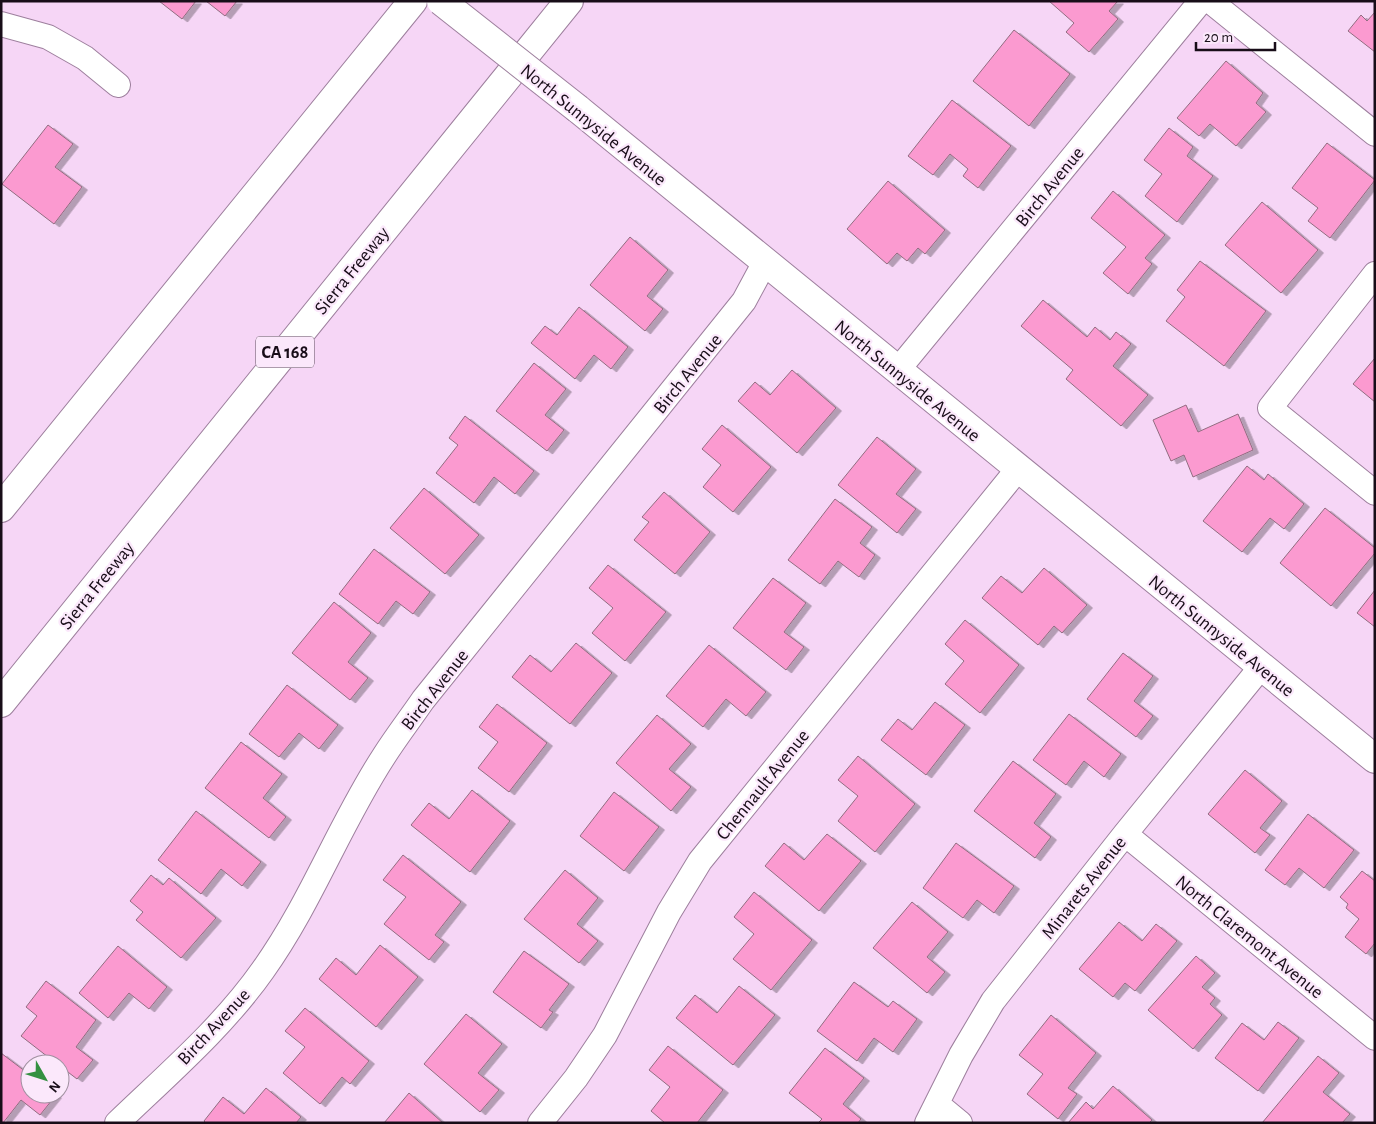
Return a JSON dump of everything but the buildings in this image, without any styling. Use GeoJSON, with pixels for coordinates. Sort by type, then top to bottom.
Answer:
{"type":"FeatureCollection","features":[{"type":"Feature","properties":{"kind":"main road"},"geometry":{"type":"LineString","coordinates":[[1,508],[413,1]]}},
{"type":"Feature","properties":{"kind":"main road","name":"North Sunnyside Avenue"},"geometry":{"type":"LineString","coordinates":[[441,1],[578,109],[1375,759]]}},
{"type":"Feature","properties":{"kind":"main road","name":"Sierra Freeway"},"geometry":{"type":"LineString","coordinates":[[1,703],[569,1]]}},
{"type":"Feature","properties":{"kind":"main road"},"geometry":{"type":"LineString","coordinates":[[1,713],[53,639]]}},
{"type":"Feature","properties":{"kind":"street","name":"Birch Avenue"},"geometry":{"type":"LineString","coordinates":[[897,371],[1201,1]]}},
{"type":"Feature","properties":{"kind":"street"},"geometry":{"type":"LineString","coordinates":[[1210,1],[1375,134]]}},
{"type":"Feature","properties":{"kind":"street"},"geometry":{"type":"LineString","coordinates":[[1,24],[48,37],[85,58],[118,85]]}},
{"type":"Feature","properties":{"kind":"street","name":"Birch Avenue"},"geometry":{"type":"LineString","coordinates":[[117,1123],[193,1051],[233,1009],[263,970],[291,927],[384,756],[400,732],[423,700],[744,301],[765,262]]}},
{"type":"Feature","properties":{"kind":"street"},"geometry":{"type":"LineString","coordinates":[[1375,274],[1270,408],[1375,493]]}},
{"type":"Feature","properties":{"kind":"street","name":"Chennault Avenue"},"geometry":{"type":"LineString","coordinates":[[540,1123],[576,1078],[605,1035],[669,912],[700,860],[1018,469]]}},
{"type":"Feature","properties":{"kind":"street","name":"Minarets Avenue"},"geometry":{"type":"LineString","coordinates":[[932,1114],[961,1055],[993,1001],[1125,834],[1262,667]]}},
{"type":"Feature","properties":{"kind":"street","name":"North Claremont Avenue"},"geometry":{"type":"LineString","coordinates":[[1125,834],[1375,1038]]}},
{"type":"Feature","properties":{"kind":"street"},"geometry":{"type":"LineString","coordinates":[[932,1114],[960,1123]]}}]}
